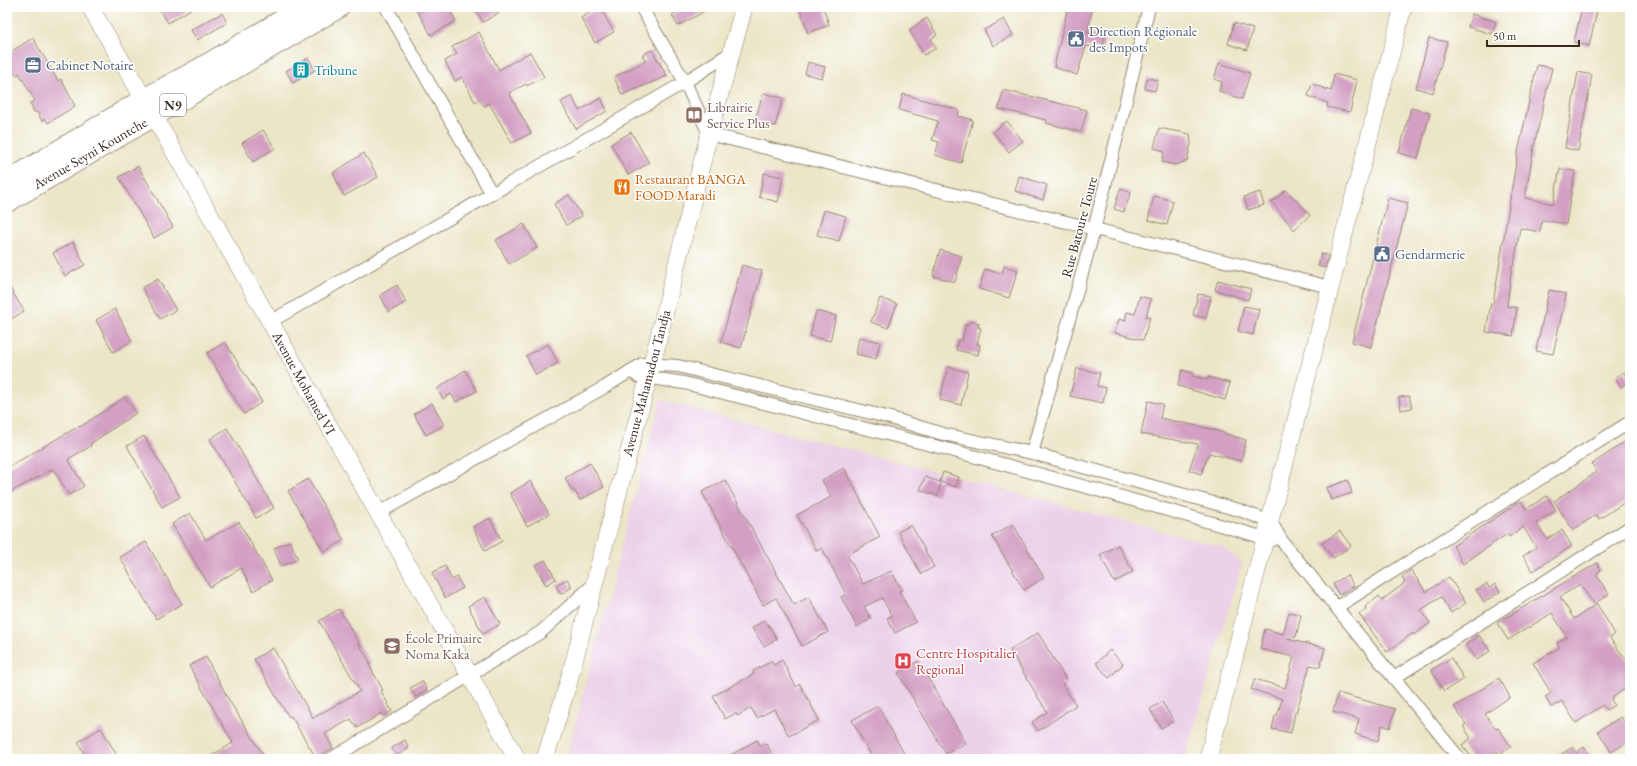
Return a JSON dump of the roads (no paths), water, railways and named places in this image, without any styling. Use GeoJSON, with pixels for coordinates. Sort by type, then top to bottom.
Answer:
{"type":"FeatureCollection","features":[{"type":"Feature","properties":{"kind":"highway","name":"Avenue Seyni Kountche"},"geometry":{"type":"LineString","coordinates":[[149,108],[201,70],[306,7]]}},
{"type":"Feature","properties":{"kind":"highway","name":"Avenue Seyni Kountche"},"geometry":{"type":"LineString","coordinates":[[7,201],[18,183],[149,108],[338,7]]}},
{"type":"Feature","properties":{"kind":"street","name":"Avenue Mohamed VI"},"geometry":{"type":"LineString","coordinates":[[90,7],[149,108],[517,759]]}},
{"type":"Feature","properties":{"kind":"street"},"geometry":{"type":"LineString","coordinates":[[386,7],[492,194]]}},
{"type":"Feature","properties":{"kind":"street"},"geometry":{"type":"LineString","coordinates":[[641,7],[685,82],[709,134],[1330,287]]}},
{"type":"Feature","properties":{"kind":"street","name":"Avenue Mahamadou Tandja"},"geometry":{"type":"LineString","coordinates":[[545,759],[568,684],[650,370],[709,134],[744,7]]}},
{"type":"Feature","properties":{"kind":"street","name":"Rue Batoure Toure"},"geometry":{"type":"LineString","coordinates":[[1032,453],[1094,230],[1149,7]]}},
{"type":"Feature","properties":{"kind":"street"},"geometry":{"type":"LineString","coordinates":[[1208,759],[1274,540],[1271,522],[1403,7]]}},
{"type":"Feature","properties":{"kind":"street"},"geometry":{"type":"LineString","coordinates":[[270,322],[685,82],[732,52]]}},
{"type":"Feature","properties":{"kind":"street"},"geometry":{"type":"LineString","coordinates":[[378,513],[605,387],[642,364],[650,370],[684,383],[943,448],[1274,540],[1336,607],[1460,759]]}},
{"type":"Feature","properties":{"kind":"street"},"geometry":{"type":"LineString","coordinates":[[650,370],[678,366],[774,389],[887,417],[943,434],[1032,453],[1239,510],[1271,522]]}},
{"type":"Feature","properties":{"kind":"street"},"geometry":{"type":"LineString","coordinates":[[769,405],[774,389]]}},
{"type":"Feature","properties":{"kind":"street"},"geometry":{"type":"LineString","coordinates":[[1336,607],[1630,422]]}},
{"type":"Feature","properties":{"kind":"street"},"geometry":{"type":"LineString","coordinates":[[1394,678],[1630,527]]}},
{"type":"Feature","properties":{"kind":"street"},"geometry":{"type":"LineString","coordinates":[[331,759],[541,632],[593,585]]}},
{"type":"Feature","properties":{"kind":"place","name":"Direction Régionale des Impots"},"geometry":{"type":"Point","coordinates":[1076,39]}},
{"type":"Feature","properties":{"kind":"place","name":"Cabinet Notaire"},"geometry":{"type":"Point","coordinates":[33,65]}},
{"type":"Feature","properties":{"kind":"place","name":"Tribune"},"geometry":{"type":"Point","coordinates":[301,70]}},
{"type":"Feature","properties":{"kind":"place","name":"Librairie Service Plus"},"geometry":{"type":"Point","coordinates":[694,115]}},
{"type":"Feature","properties":{"kind":"place","name":"Restaurant BANGA FOOD Maradi"},"geometry":{"type":"Point","coordinates":[622,187]}},
{"type":"Feature","properties":{"kind":"place","name":"Gendarmerie"},"geometry":{"type":"Point","coordinates":[1382,254]}},
{"type":"Feature","properties":{"kind":"place","name":"École Primaire Noma Kaka"},"geometry":{"type":"Point","coordinates":[392,646]}},
{"type":"Feature","properties":{"kind":"place","name":"Centre Hospitalier Regional"},"geometry":{"type":"Point","coordinates":[903,661]}}]}
